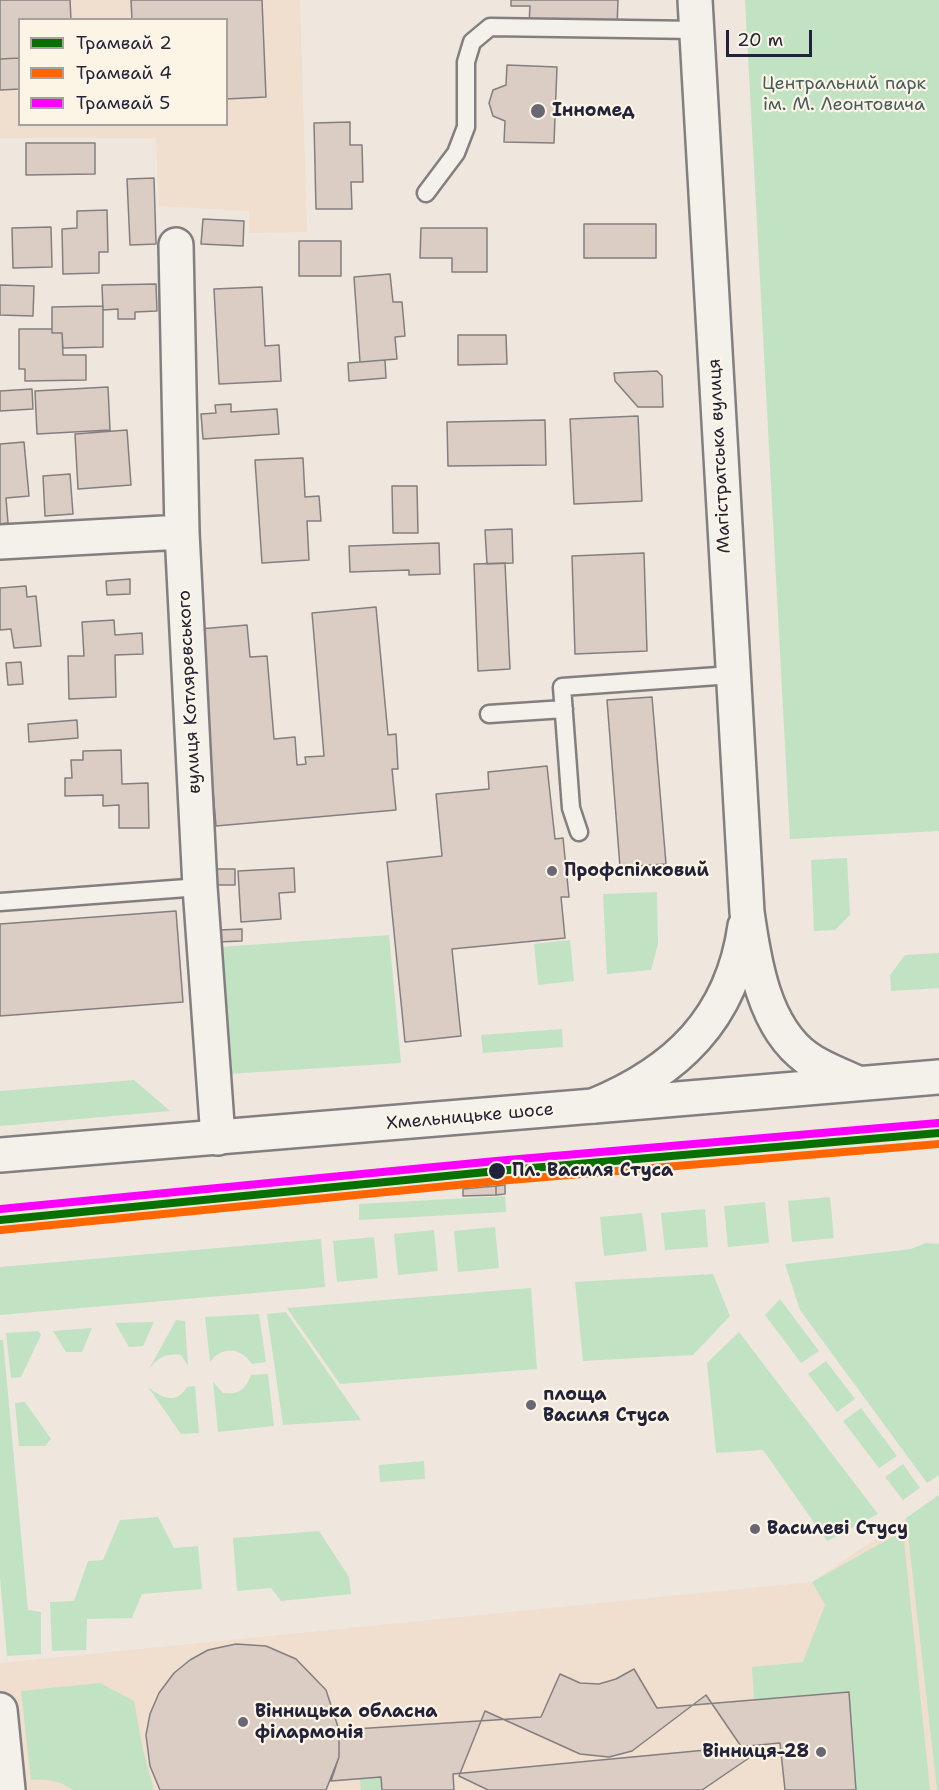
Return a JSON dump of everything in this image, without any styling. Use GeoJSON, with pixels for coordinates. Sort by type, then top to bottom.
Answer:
{"type":"FeatureCollection","features":[{"type":"Feature","properties":{"kind":"main road","name":"Магістратська вулиця"},"geometry":{"type":"LineString","coordinates":[[696,15],[747,912]]}},
{"type":"Feature","properties":{"kind":"main road","name":"вулиця Котляревського"},"geometry":{"type":"LineString","coordinates":[[176,245],[182,532],[200,887],[218,1138]]}},
{"type":"Feature","properties":{"kind":"main road"},"geometry":{"type":"LineString","coordinates":[[0,542],[182,532]]}},
{"type":"Feature","properties":{"kind":"main road"},"geometry":{"type":"LineString","coordinates":[[747,912],[752,948],[773,1016],[787,1038],[808,1059],[857,1083]]}},
{"type":"Feature","properties":{"kind":"main road"},"geometry":{"type":"LineString","coordinates":[[593,1106],[628,1092],[660,1072],[689,1047],[712,1018],[730,984],[739,957],[747,912]]}},
{"type":"Feature","properties":{"kind":"main road","name":"Хмельницьке шосе"},"geometry":{"type":"LineString","coordinates":[[0,1155],[939,1077]]}},
{"type":"Feature","properties":{"kind":"main road"},"geometry":{"type":"LineString","coordinates":[[0,1710],[8,1790]]}},
{"type":"Feature","properties":{"kind":"lane"},"geometry":{"type":"LineString","coordinates":[[426,193],[456,153],[466,127],[466,62],[472,42],[490,27],[696,15]]}},
{"type":"Feature","properties":{"kind":"lane"},"geometry":{"type":"LineString","coordinates":[[579,832],[571,808],[562,687],[732,675]]}},
{"type":"Feature","properties":{"kind":"lane"},"geometry":{"type":"LineString","coordinates":[[489,714],[564,710]]}},
{"type":"Feature","properties":{"kind":"lane"},"geometry":{"type":"LineString","coordinates":[[0,902],[200,887]]}},
{"type":"Feature","properties":{"kind":"shaded area"},"geometry":{"type":"Polygon","coordinates":[[[0,0],[300,0],[307,232],[249,233],[249,211],[159,206],[156,138],[0,138],[0,0]]]}},
{"type":"Feature","properties":{"kind":"shaded area"},"geometry":{"type":"Polygon","coordinates":[[[906,1518],[937,1790],[8,1790],[0,1712],[0,1663],[812,1582],[906,1518]]]}},
{"type":"Feature","properties":{"kind":"green space","name":"Центральний парк ім. М. Леонтовича"},"geometry":{"type":"Polygon","coordinates":[[[745,0],[939,0],[939,831],[790,839],[745,0]]]}},
{"type":"Feature","properties":{"kind":"green space"},"geometry":{"type":"Polygon","coordinates":[[[847,858],[850,915],[835,930],[814,931],[811,860],[847,858]]]}},
{"type":"Feature","properties":{"kind":"green space"},"geometry":{"type":"Polygon","coordinates":[[[657,892],[658,944],[651,970],[607,974],[603,894],[657,892]]]}},
{"type":"Feature","properties":{"kind":"green space"},"geometry":{"type":"Polygon","coordinates":[[[389,935],[401,1063],[228,1074],[220,947],[389,935]]]}},
{"type":"Feature","properties":{"kind":"green space"},"geometry":{"type":"Polygon","coordinates":[[[570,940],[574,981],[538,985],[534,944],[570,940]]]}},
{"type":"Feature","properties":{"kind":"green space"},"geometry":{"type":"Polygon","coordinates":[[[939,953],[939,988],[891,991],[890,975],[905,955],[939,953]]]}},
{"type":"Feature","properties":{"kind":"green space"},"geometry":{"type":"Polygon","coordinates":[[[562,1029],[563,1047],[483,1053],[481,1035],[562,1029]]]}},
{"type":"Feature","properties":{"kind":"green space"},"geometry":{"type":"Polygon","coordinates":[[[134,1080],[170,1111],[0,1126],[0,1091],[134,1080]]]}},
{"type":"Feature","properties":{"kind":"green space"},"geometry":{"type":"Polygon","coordinates":[[[505,1196],[506,1212],[359,1220],[359,1204],[505,1196]]]}},
{"type":"Feature","properties":{"kind":"green space"},"geometry":{"type":"Polygon","coordinates":[[[830,1197],[834,1238],[792,1242],[788,1201],[830,1197]]]}},
{"type":"Feature","properties":{"kind":"green space"},"geometry":{"type":"Polygon","coordinates":[[[765,1202],[769,1243],[728,1247],[724,1206],[765,1202]]]}},
{"type":"Feature","properties":{"kind":"green space"},"geometry":{"type":"Polygon","coordinates":[[[705,1209],[708,1247],[665,1250],[661,1213],[705,1209]]]}},
{"type":"Feature","properties":{"kind":"green space"},"geometry":{"type":"Polygon","coordinates":[[[642,1213],[647,1251],[604,1256],[600,1217],[642,1213]]]}},
{"type":"Feature","properties":{"kind":"green space"},"geometry":{"type":"Polygon","coordinates":[[[495,1227],[499,1268],[458,1272],[454,1231],[495,1227]]]}},
{"type":"Feature","properties":{"kind":"green space"},"geometry":{"type":"Polygon","coordinates":[[[434,1230],[438,1271],[398,1275],[394,1234],[434,1230]]]}},
{"type":"Feature","properties":{"kind":"green space"},"geometry":{"type":"Polygon","coordinates":[[[374,1237],[378,1278],[337,1282],[333,1241],[374,1237]]]}},
{"type":"Feature","properties":{"kind":"green space"},"geometry":{"type":"Polygon","coordinates":[[[321,1239],[325,1287],[0,1315],[0,1267],[321,1239]]]}},
{"type":"Feature","properties":{"kind":"green space"},"geometry":{"type":"Polygon","coordinates":[[[926,1243],[939,1244],[939,1475],[927,1483],[800,1310],[785,1264],[911,1249],[926,1243]]]}},
{"type":"Feature","properties":{"kind":"green space"},"geometry":{"type":"Polygon","coordinates":[[[713,1274],[730,1316],[693,1355],[583,1361],[575,1282],[713,1274]]]}},
{"type":"Feature","properties":{"kind":"green space"},"geometry":{"type":"Polygon","coordinates":[[[531,1288],[537,1369],[340,1384],[287,1308],[531,1288]]]}},
{"type":"Feature","properties":{"kind":"green space"},"geometry":{"type":"Polygon","coordinates":[[[780,1299],[819,1351],[801,1363],[765,1315],[780,1299]]]}},
{"type":"Feature","properties":{"kind":"green space"},"geometry":{"type":"Polygon","coordinates":[[[286,1312],[361,1420],[283,1425],[267,1314],[286,1312]]]}},
{"type":"Feature","properties":{"kind":"green space"},"geometry":{"type":"Polygon","coordinates":[[[259,1314],[266,1362],[252,1364],[237,1352],[226,1351],[210,1362],[205,1317],[259,1314]]]}},
{"type":"Feature","properties":{"kind":"green space"},"geometry":{"type":"Polygon","coordinates":[[[176,1320],[185,1321],[188,1366],[181,1355],[166,1355],[149,1369],[176,1320]]]}},
{"type":"Feature","properties":{"kind":"green space"},"geometry":{"type":"Polygon","coordinates":[[[154,1322],[143,1346],[129,1347],[115,1323],[154,1322]]]}},
{"type":"Feature","properties":{"kind":"green space"},"geometry":{"type":"Polygon","coordinates":[[[92,1328],[82,1352],[66,1352],[53,1331],[92,1328]]]}},
{"type":"Feature","properties":{"kind":"green space"},"geometry":{"type":"Polygon","coordinates":[[[38,1331],[41,1335],[21,1377],[11,1378],[6,1333],[38,1331]]]}},
{"type":"Feature","properties":{"kind":"green space"},"geometry":{"type":"Polygon","coordinates":[[[739,1332],[878,1514],[827,1541],[763,1450],[716,1453],[707,1363],[739,1332]]]}},
{"type":"Feature","properties":{"kind":"green space"},"geometry":{"type":"Polygon","coordinates":[[[0,1340],[3,1340],[28,1610],[41,1612],[41,1654],[7,1656],[0,1578],[0,1340]]]}},
{"type":"Feature","properties":{"kind":"green space"},"geometry":{"type":"Polygon","coordinates":[[[826,1361],[855,1399],[837,1412],[808,1374],[826,1361]]]}},
{"type":"Feature","properties":{"kind":"green space"},"geometry":{"type":"Polygon","coordinates":[[[268,1374],[274,1426],[218,1432],[213,1382],[223,1393],[233,1393],[244,1388],[251,1375],[268,1374]]]}},
{"type":"Feature","properties":{"kind":"green space"},"geometry":{"type":"Polygon","coordinates":[[[195,1386],[199,1433],[181,1434],[148,1387],[164,1397],[174,1398],[183,1393],[187,1387],[195,1386]]]}},
{"type":"Feature","properties":{"kind":"green space"},"geometry":{"type":"Polygon","coordinates":[[[25,1402],[51,1439],[45,1446],[19,1446],[15,1403],[25,1402]]]}},
{"type":"Feature","properties":{"kind":"green space"},"geometry":{"type":"Polygon","coordinates":[[[861,1408],[897,1456],[879,1468],[843,1421],[861,1408]]]}},
{"type":"Feature","properties":{"kind":"green space"},"geometry":{"type":"Polygon","coordinates":[[[424,1461],[425,1479],[380,1482],[379,1465],[424,1461]]]}},
{"type":"Feature","properties":{"kind":"green space"},"geometry":{"type":"Polygon","coordinates":[[[903,1464],[920,1488],[903,1500],[885,1477],[903,1464]]]}},
{"type":"Feature","properties":{"kind":"green space"},"geometry":{"type":"Polygon","coordinates":[[[939,1495],[939,1790],[937,1790],[906,1518],[939,1495]]]}},
{"type":"Feature","properties":{"kind":"green space"},"geometry":{"type":"Polygon","coordinates":[[[158,1517],[174,1548],[198,1546],[202,1589],[142,1594],[132,1618],[87,1619],[86,1650],[52,1651],[50,1602],[74,1601],[88,1561],[103,1560],[120,1520],[158,1517]]]}},
{"type":"Feature","properties":{"kind":"green space"},"geometry":{"type":"Polygon","coordinates":[[[319,1531],[349,1577],[351,1594],[281,1601],[271,1588],[237,1591],[233,1538],[319,1531]]]}},
{"type":"Feature","properties":{"kind":"green space"},"geometry":{"type":"Polygon","coordinates":[[[903,1531],[930,1790],[856,1790],[849,1692],[754,1700],[752,1667],[803,1662],[825,1605],[812,1582],[903,1531]]]}},
{"type":"Feature","properties":{"kind":"green space"},"geometry":{"type":"Polygon","coordinates":[[[100,1683],[134,1701],[143,1750],[154,1790],[73,1790],[53,1781],[31,1780],[21,1691],[100,1683]]]}},
{"type":"Feature","properties":{"kind":"green space"},"geometry":{"type":"Polygon","coordinates":[[[381,1777],[382,1790],[361,1790],[360,1779],[381,1777]]]}},
{"type":"Feature","properties":{"kind":"building"},"geometry":{"type":"Polygon","coordinates":[[[0,0],[70,0],[71,18],[18,18],[18,58],[0,59],[0,0]]]}},
{"type":"Feature","properties":{"kind":"building"},"geometry":{"type":"Polygon","coordinates":[[[131,0],[262,0],[266,97],[228,99],[228,18],[132,18],[131,0]]]}},
{"type":"Feature","properties":{"kind":"building"},"geometry":{"type":"Polygon","coordinates":[[[511,0],[618,0],[617,27],[529,24],[530,6],[511,6],[511,0]]]}},
{"type":"Feature","properties":{"kind":"building"},"geometry":{"type":"Polygon","coordinates":[[[18,58],[18,89],[0,90],[0,59],[18,58]]]}},
{"type":"Feature","properties":{"kind":"building"},"geometry":{"type":"Polygon","coordinates":[[[507,65],[557,67],[554,143],[504,142],[505,121],[493,116],[489,103],[493,90],[506,85],[507,65]]]}},
{"type":"Feature","properties":{"kind":"building"},"geometry":{"type":"Polygon","coordinates":[[[350,122],[350,145],[362,145],[363,182],[351,182],[352,209],[316,209],[314,123],[350,122]]]}},
{"type":"Feature","properties":{"kind":"building"},"geometry":{"type":"Polygon","coordinates":[[[26,143],[95,143],[95,174],[26,175],[26,143]]]}},
{"type":"Feature","properties":{"kind":"building"},"geometry":{"type":"Polygon","coordinates":[[[154,178],[156,244],[130,245],[127,179],[154,178]]]}},
{"type":"Feature","properties":{"kind":"building"},"geometry":{"type":"Polygon","coordinates":[[[107,210],[108,252],[99,252],[99,273],[63,274],[62,229],[77,228],[77,211],[107,210]]]}},
{"type":"Feature","properties":{"kind":"building"},"geometry":{"type":"Polygon","coordinates":[[[203,219],[244,221],[243,246],[201,244],[203,219]]]}},
{"type":"Feature","properties":{"kind":"building"},"geometry":{"type":"Polygon","coordinates":[[[584,224],[656,224],[656,258],[584,258],[584,224]]]}},
{"type":"Feature","properties":{"kind":"building"},"geometry":{"type":"Polygon","coordinates":[[[51,227],[52,267],[13,268],[12,228],[51,227]]]}},
{"type":"Feature","properties":{"kind":"building"},"geometry":{"type":"Polygon","coordinates":[[[421,228],[487,228],[487,272],[452,272],[452,258],[420,258],[421,228]]]}},
{"type":"Feature","properties":{"kind":"building"},"geometry":{"type":"Polygon","coordinates":[[[299,241],[341,241],[341,276],[299,276],[299,241]]]}},
{"type":"Feature","properties":{"kind":"building"},"geometry":{"type":"Polygon","coordinates":[[[390,274],[393,302],[402,302],[405,336],[395,337],[397,359],[360,362],[354,277],[390,274]]]}},
{"type":"Feature","properties":{"kind":"building"},"geometry":{"type":"Polygon","coordinates":[[[156,284],[157,311],[135,312],[135,319],[118,319],[118,309],[103,310],[102,285],[156,284]]]}},
{"type":"Feature","properties":{"kind":"building"},"geometry":{"type":"Polygon","coordinates":[[[0,285],[34,286],[33,316],[0,315],[0,285]]]}},
{"type":"Feature","properties":{"kind":"building"},"geometry":{"type":"Polygon","coordinates":[[[262,287],[265,346],[279,345],[281,381],[219,384],[214,289],[262,287]]]}},
{"type":"Feature","properties":{"kind":"building"},"geometry":{"type":"Polygon","coordinates":[[[103,306],[103,347],[63,348],[62,333],[52,333],[52,307],[103,306]]]}},
{"type":"Feature","properties":{"kind":"building"},"geometry":{"type":"Polygon","coordinates":[[[19,329],[52,329],[52,333],[62,333],[63,355],[86,355],[86,380],[25,381],[25,369],[19,369],[19,329]]]}},
{"type":"Feature","properties":{"kind":"building"},"geometry":{"type":"Polygon","coordinates":[[[458,335],[506,335],[507,364],[458,365],[458,335]]]}},
{"type":"Feature","properties":{"kind":"building"},"geometry":{"type":"Polygon","coordinates":[[[385,360],[386,378],[349,381],[348,363],[385,360]]]}},
{"type":"Feature","properties":{"kind":"building"},"geometry":{"type":"Polygon","coordinates":[[[657,371],[662,376],[663,407],[638,407],[615,381],[614,373],[657,371]]]}},
{"type":"Feature","properties":{"kind":"building"},"geometry":{"type":"Polygon","coordinates":[[[108,387],[110,430],[37,434],[35,391],[108,387]]]}},
{"type":"Feature","properties":{"kind":"building"},"geometry":{"type":"Polygon","coordinates":[[[32,389],[33,409],[0,411],[0,391],[32,389]]]}},
{"type":"Feature","properties":{"kind":"building"},"geometry":{"type":"Polygon","coordinates":[[[231,404],[231,412],[277,409],[279,434],[203,439],[201,414],[216,413],[215,405],[231,404]]]}},
{"type":"Feature","properties":{"kind":"building"},"geometry":{"type":"Polygon","coordinates":[[[638,416],[642,501],[574,504],[570,419],[638,416]]]}},
{"type":"Feature","properties":{"kind":"building"},"geometry":{"type":"Polygon","coordinates":[[[545,420],[546,465],[448,466],[447,422],[545,420]]]}},
{"type":"Feature","properties":{"kind":"building"},"geometry":{"type":"Polygon","coordinates":[[[127,430],[131,485],[78,489],[75,434],[127,430]]]}},
{"type":"Feature","properties":{"kind":"building"},"geometry":{"type":"Polygon","coordinates":[[[24,442],[29,496],[6,498],[8,523],[0,524],[0,444],[24,442]]]}},
{"type":"Feature","properties":{"kind":"building"},"geometry":{"type":"Polygon","coordinates":[[[303,458],[305,497],[319,496],[321,521],[307,521],[309,560],[262,563],[255,460],[303,458]]]}},
{"type":"Feature","properties":{"kind":"building"},"geometry":{"type":"Polygon","coordinates":[[[70,474],[73,514],[45,516],[43,476],[70,474]]]}},
{"type":"Feature","properties":{"kind":"building"},"geometry":{"type":"Polygon","coordinates":[[[392,486],[417,486],[418,533],[393,533],[392,486]]]}},
{"type":"Feature","properties":{"kind":"building"},"geometry":{"type":"Polygon","coordinates":[[[512,529],[513,563],[487,564],[485,530],[512,529]]]}},
{"type":"Feature","properties":{"kind":"building"},"geometry":{"type":"Polygon","coordinates":[[[439,543],[440,574],[409,575],[409,570],[350,572],[349,546],[439,543]]]}},
{"type":"Feature","properties":{"kind":"building"},"geometry":{"type":"Polygon","coordinates":[[[644,553],[647,651],[575,654],[572,556],[644,553]]]}},
{"type":"Feature","properties":{"kind":"building"},"geometry":{"type":"Polygon","coordinates":[[[505,563],[510,669],[478,671],[474,564],[505,563]]]}},
{"type":"Feature","properties":{"kind":"building"},"geometry":{"type":"Polygon","coordinates":[[[130,579],[130,594],[107,595],[106,581],[130,579]]]}},
{"type":"Feature","properties":{"kind":"building"},"geometry":{"type":"Polygon","coordinates":[[[26,586],[27,597],[36,596],[41,646],[14,648],[11,629],[0,630],[0,588],[26,586]]]}},
{"type":"Feature","properties":{"kind":"building"},"geometry":{"type":"Polygon","coordinates":[[[376,607],[388,735],[396,734],[398,769],[392,769],[396,810],[216,826],[199,629],[247,625],[250,657],[267,656],[274,739],[295,737],[297,765],[306,764],[305,757],[324,756],[312,613],[376,607]]]}},
{"type":"Feature","properties":{"kind":"building"},"geometry":{"type":"Polygon","coordinates":[[[114,620],[115,635],[142,633],[143,654],[115,655],[116,697],[69,699],[68,656],[84,656],[82,622],[114,620]]]}},
{"type":"Feature","properties":{"kind":"building"},"geometry":{"type":"Polygon","coordinates":[[[21,662],[23,684],[8,685],[6,663],[21,662]]]}},
{"type":"Feature","properties":{"kind":"building"},"geometry":{"type":"Polygon","coordinates":[[[652,697],[666,864],[620,867],[607,700],[652,697]]]}},
{"type":"Feature","properties":{"kind":"building"},"geometry":{"type":"Polygon","coordinates":[[[77,720],[78,738],[29,742],[28,724],[77,720]]]}},
{"type":"Feature","properties":{"kind":"building"},"geometry":{"type":"Polygon","coordinates":[[[121,750],[122,784],[148,783],[149,828],[119,828],[119,805],[103,806],[103,795],[65,796],[65,778],[72,778],[71,760],[83,760],[83,751],[121,750]]]}},
{"type":"Feature","properties":{"kind":"building"},"geometry":{"type":"Polygon","coordinates":[[[547,766],[555,839],[563,838],[569,897],[561,897],[565,938],[452,949],[461,1036],[405,1042],[387,862],[442,856],[436,794],[489,789],[488,772],[547,766]]]}},
{"type":"Feature","properties":{"kind":"building"},"geometry":{"type":"Polygon","coordinates":[[[294,868],[295,892],[279,893],[281,919],[241,922],[238,871],[294,868]]]}},
{"type":"Feature","properties":{"kind":"building"},"geometry":{"type":"Polygon","coordinates":[[[210,869],[235,869],[235,885],[211,885],[210,869]]]}},
{"type":"Feature","properties":{"kind":"building"},"geometry":{"type":"Polygon","coordinates":[[[176,911],[183,1002],[0,1016],[0,924],[176,911]]]}},
{"type":"Feature","properties":{"kind":"building"},"geometry":{"type":"Polygon","coordinates":[[[242,929],[242,941],[218,942],[218,930],[242,929]]]}},
{"type":"Feature","properties":{"kind":"building"},"geometry":{"type":"Polygon","coordinates":[[[505,1185],[505,1194],[496,1195],[496,1186],[505,1185]]]}},
{"type":"Feature","properties":{"kind":"building"},"geometry":{"type":"Polygon","coordinates":[[[496,1186],[496,1195],[463,1196],[463,1189],[496,1186]]]}},
{"type":"Feature","properties":{"kind":"building","name":"Вінницька обласна філармонія"},"geometry":{"type":"Polygon","coordinates":[[[236,1644],[266,1646],[296,1659],[326,1690],[339,1730],[339,1757],[326,1790],[160,1790],[150,1766],[146,1735],[150,1714],[159,1693],[174,1673],[190,1660],[208,1650],[236,1644]]]}},
{"type":"Feature","properties":{"kind":"building"},"geometry":{"type":"Polygon","coordinates":[[[634,1669],[657,1708],[849,1692],[856,1790],[785,1790],[780,1743],[453,1774],[454,1790],[382,1790],[381,1777],[331,1781],[339,1757],[339,1730],[541,1717],[560,1674],[580,1683],[599,1684],[616,1679],[634,1669]]]}},
{"type":"Feature","properties":{"kind":"building"},"geometry":{"type":"Polygon","coordinates":[[[706,1695],[749,1758],[702,1790],[488,1790],[459,1776],[485,1711],[580,1754],[609,1757],[632,1751],[706,1695]]]}},
{"type":"Feature","properties":{"kind":"tram line","name":"5"},"geometry":{"type":"LineString","coordinates":[[0,1209],[496,1161],[938,1123]]}},
{"type":"Feature","properties":{"kind":"tram line","name":"2"},"geometry":{"type":"LineString","coordinates":[[0,1220],[497,1171],[939,1133]]}},
{"type":"Feature","properties":{"kind":"tram line","name":"4"},"geometry":{"type":"LineString","coordinates":[[1,1230],[498,1181],[939,1144]]}},
{"type":"Feature","properties":{"kind":"place","name":"Інномед"},"geometry":{"type":"Point","coordinates":[538,111]}},
{"type":"Feature","properties":{"kind":"place","name":"Профспілковий"},"geometry":{"type":"Point","coordinates":[552,871]}},
{"type":"Feature","properties":{"kind":"place","name":"Пл. Василя Стуса"},"geometry":{"type":"Point","coordinates":[497,1171]}},
{"type":"Feature","properties":{"kind":"place","name":"площа Василя Стуса"},"geometry":{"type":"Point","coordinates":[531,1405]}},
{"type":"Feature","properties":{"kind":"place","name":"Василеві Стусу"},"geometry":{"type":"Point","coordinates":[755,1529]}},
{"type":"Feature","properties":{"kind":"place","name":"Вінницька обласна філармонія"},"geometry":{"type":"Point","coordinates":[243,1722]}},
{"type":"Feature","properties":{"kind":"place","name":"Вінниця-28"},"geometry":{"type":"Point","coordinates":[821,1752]}}]}
